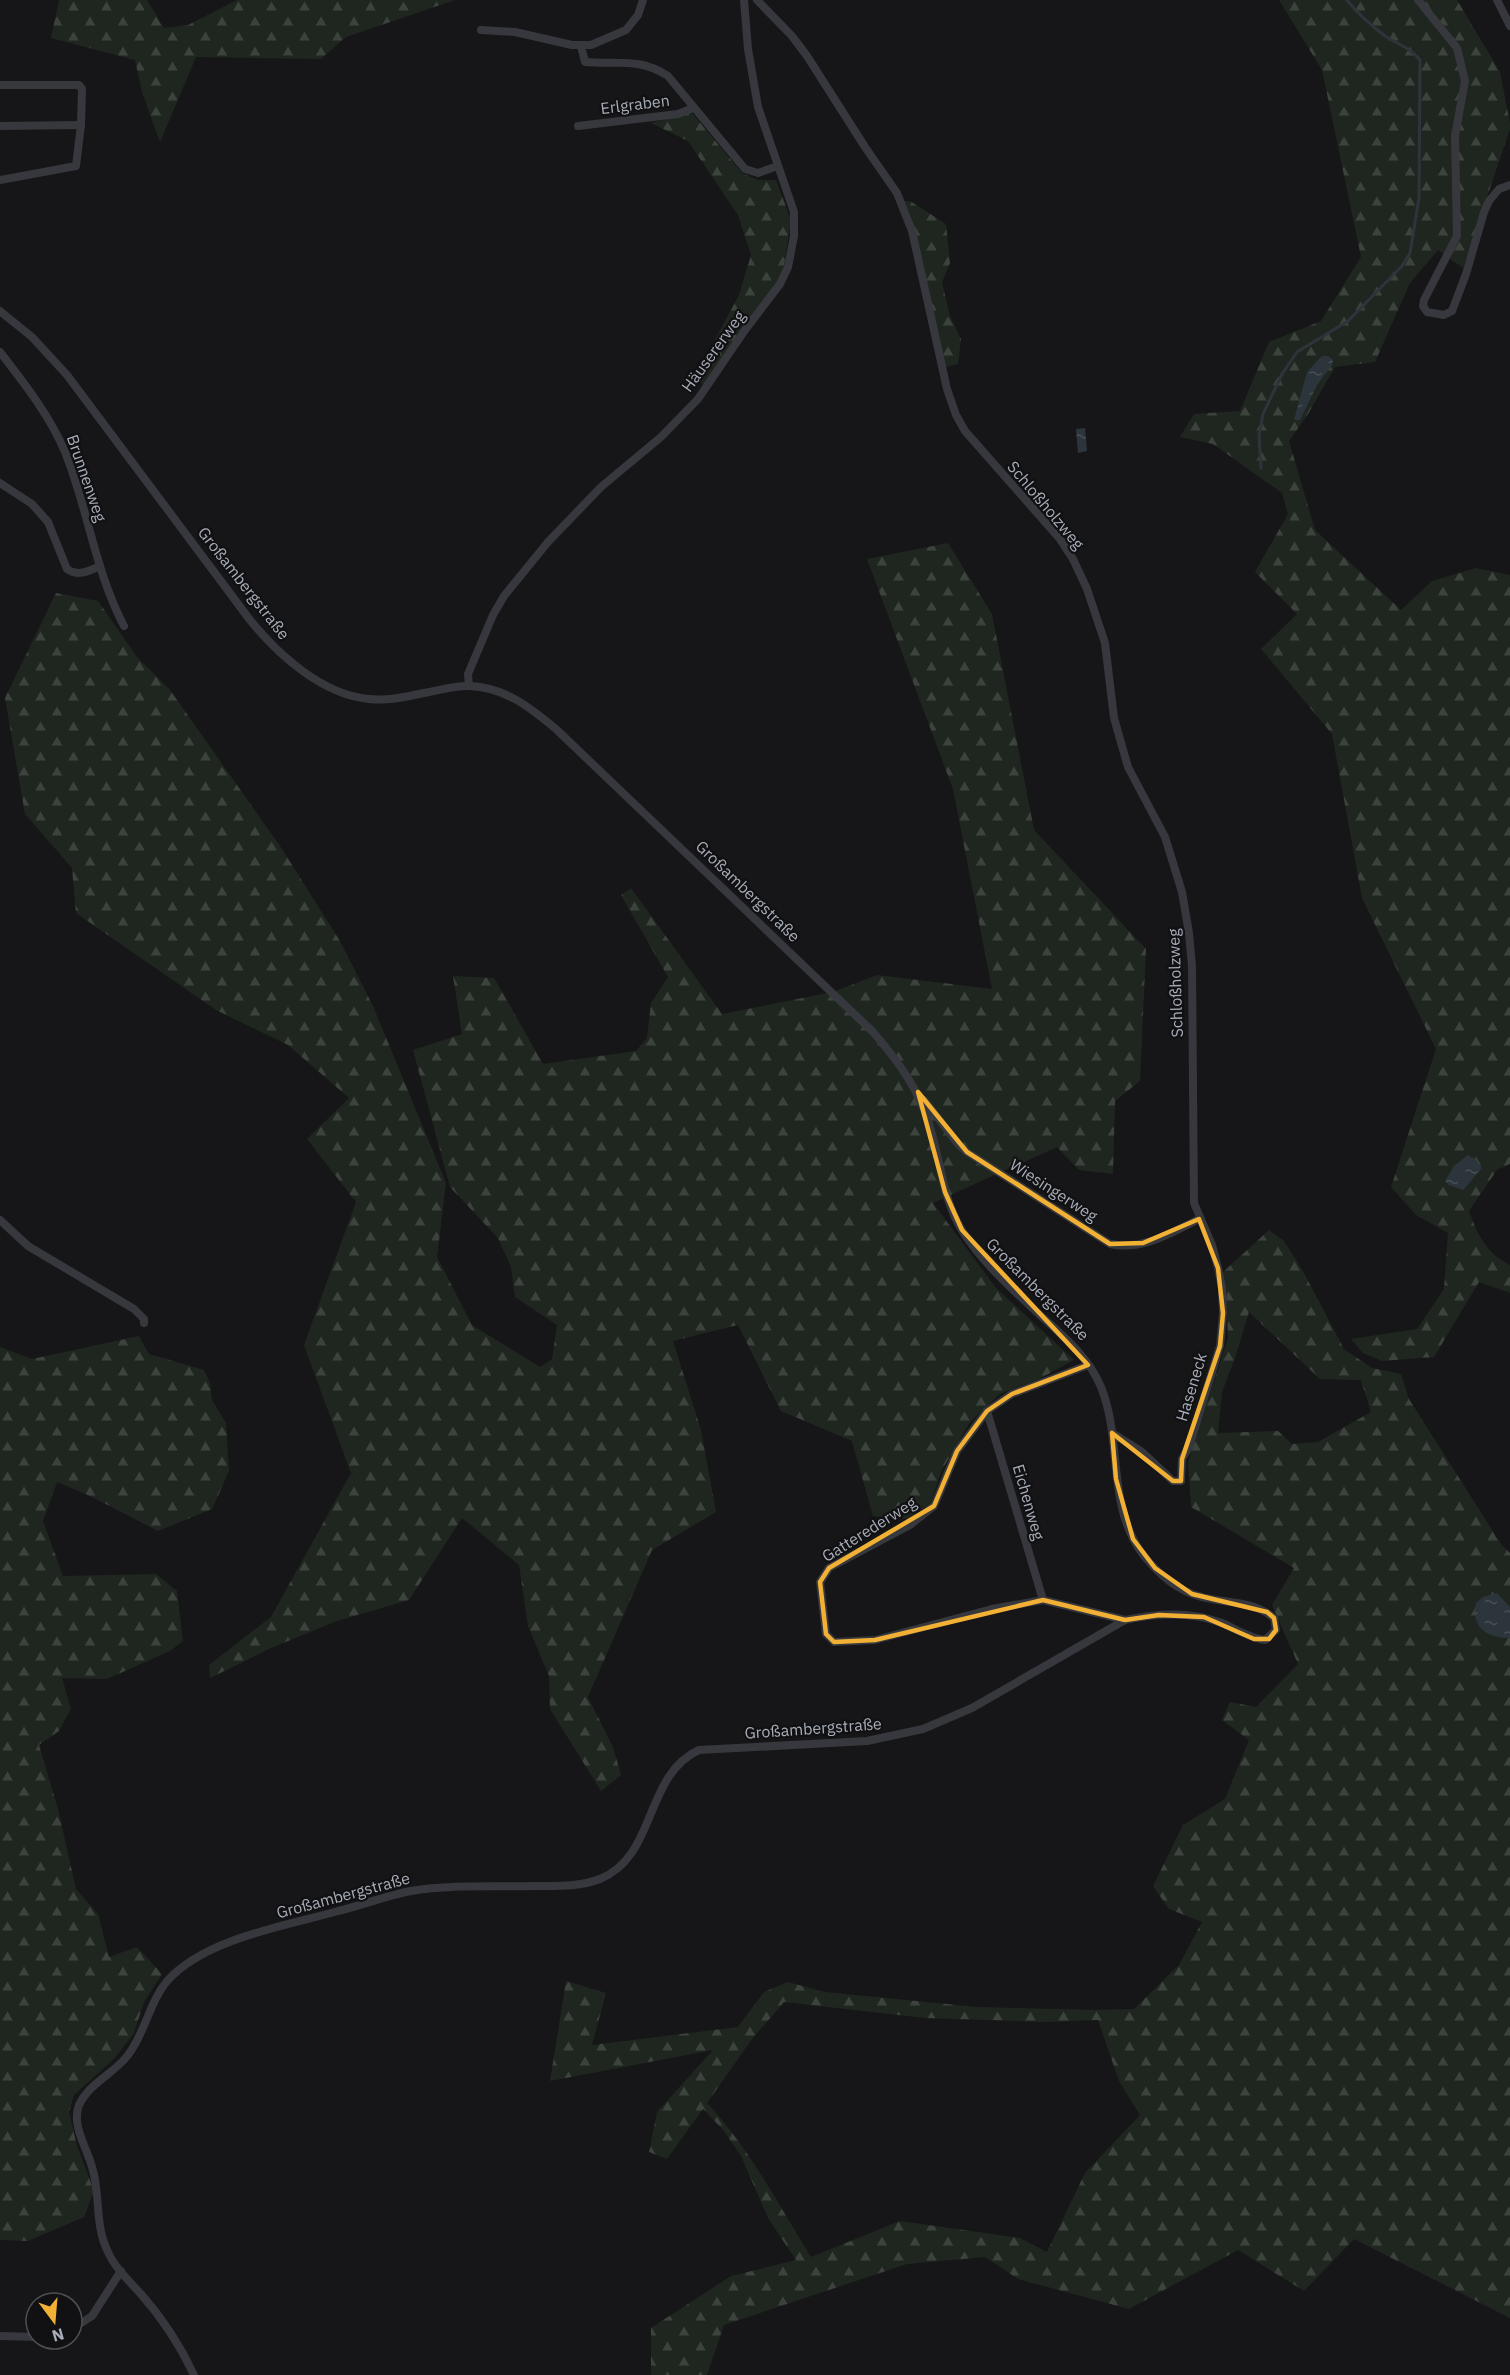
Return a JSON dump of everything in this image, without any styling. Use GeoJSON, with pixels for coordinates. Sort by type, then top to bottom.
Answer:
{"type":"FeatureCollection","features":[{"type":"Feature","properties":{"kind":"street"},"geometry":{"type":"LineString","coordinates":[[481,30],[515,32],[581,46],[591,45],[626,30],[638,15],[643,0]]}},
{"type":"Feature","properties":{"kind":"street","name":"Häusererweg"},"geometry":{"type":"LineString","coordinates":[[469,686],[468,674],[493,615],[517,579],[548,542],[601,487],[661,437],[698,399],[780,284],[788,267],[795,220],[758,107],[753,83],[744,0]]}},
{"type":"Feature","properties":{"kind":"street","name":"Schloßholzweg"},"geometry":{"type":"LineString","coordinates":[[757,0],[792,36],[807,56],[897,193],[912,231],[947,389],[956,414],[965,431],[1060,539],[1073,559],[1100,623],[1105,643],[1114,718],[1120,741],[1128,767],[1165,837],[1182,892],[1188,922],[1192,966],[1194,1113],[1192,1176],[1194,1203],[1199,1219]]}},
{"type":"Feature","properties":{"kind":"street"},"geometry":{"type":"LineString","coordinates":[[1418,0],[1457,48],[1465,81],[1455,136],[1456,236],[1424,300],[1423,306],[1427,312],[1444,315],[1452,310],[1466,274],[1486,206],[1499,189],[1510,185]]}},
{"type":"Feature","properties":{"kind":"street"},"geometry":{"type":"LineString","coordinates":[[1497,0],[1510,26]]}},
{"type":"Feature","properties":{"kind":"street","name":"Erlgraben"},"geometry":{"type":"LineString","coordinates":[[581,46],[585,62],[633,62],[657,69],[668,76],[745,169],[758,173],[778,166]]}},
{"type":"Feature","properties":{"kind":"street"},"geometry":{"type":"LineString","coordinates":[[0,85],[79,85],[82,89],[76,166],[0,180]]}},
{"type":"Feature","properties":{"kind":"street","name":"Erlgraben"},"geometry":{"type":"LineString","coordinates":[[578,126],[678,114],[693,108]]}},
{"type":"Feature","properties":{"kind":"street"},"geometry":{"type":"LineString","coordinates":[[0,126],[81,125]]}},
{"type":"Feature","properties":{"kind":"street","name":"Großambergstraße"},"geometry":{"type":"LineString","coordinates":[[0,311],[32,337],[67,375],[273,648],[295,666],[346,694],[369,700],[404,697],[469,686],[507,694],[535,711],[873,1032],[895,1057],[918,1092],[930,1125],[945,1192],[963,1230],[989,1264],[1078,1350],[1101,1388],[1112,1433],[1120,1500],[1133,1539],[1167,1580],[1180,1589],[1204,1598],[1259,1608],[1274,1618],[1276,1630],[1265,1640],[1254,1639],[1204,1617],[1159,1615],[1125,1620],[972,1708],[923,1729],[867,1741],[699,1750],[690,1754],[669,1776],[638,1845],[622,1865],[603,1877],[572,1885],[442,1887],[410,1892],[242,1938],[190,1962],[170,1977],[158,1992],[142,2034],[128,2055],[87,2091],[78,2107],[76,2118],[93,2170],[99,2226],[108,2253],[163,2320],[183,2350],[194,2375]]}},
{"type":"Feature","properties":{"kind":"street","name":"Brunnenweg"},"geometry":{"type":"LineString","coordinates":[[0,352],[44,413],[61,443],[113,605],[124,626]]}},
{"type":"Feature","properties":{"kind":"street"},"geometry":{"type":"LineString","coordinates":[[0,483],[32,504],[48,522],[67,569],[72,573],[80,574],[100,566]]}},
{"type":"Feature","properties":{"kind":"street","name":"Wiesingerweg"},"geometry":{"type":"LineString","coordinates":[[918,1092],[958,1144],[967,1152],[1110,1244],[1124,1247],[1143,1243],[1163,1237],[1199,1219]]}},
{"type":"Feature","properties":{"kind":"street","name":"Haseneck"},"geometry":{"type":"LineString","coordinates":[[1112,1433],[1142,1452],[1173,1481],[1181,1481],[1182,1459],[1189,1447],[1220,1346],[1223,1313],[1218,1268],[1212,1245],[1199,1219]]}},
{"type":"Feature","properties":{"kind":"street"},"geometry":{"type":"LineString","coordinates":[[0,1220],[28,1246],[134,1309],[144,1319],[144,1323]]}},
{"type":"Feature","properties":{"kind":"street","name":"Gatterederweg"},"geometry":{"type":"LineString","coordinates":[[1088,1365],[1012,1394],[987,1411],[957,1450],[934,1506],[909,1525],[829,1568],[820,1582],[826,1634],[834,1642],[876,1640],[919,1626],[1043,1600],[1125,1620]]}},
{"type":"Feature","properties":{"kind":"street","name":"Eichenweg"},"geometry":{"type":"LineString","coordinates":[[987,1411],[1043,1600]]}},
{"type":"Feature","properties":{"kind":"street"},"geometry":{"type":"LineString","coordinates":[[84,2321],[92,2316],[121,2271]]}},
{"type":"Feature","properties":{"kind":"street"},"geometry":{"type":"LineString","coordinates":[[0,2336],[24,2337]]}},
{"type":"Feature","properties":{"kind":"highlighted area"},"geometry":{"type":"Polygon","coordinates":[[[918,1092],[967,1152],[1110,1244],[1143,1243],[1199,1219],[1218,1268],[1223,1313],[1220,1346],[1182,1459],[1181,1481],[1173,1481],[1112,1433],[1116,1479],[1133,1539],[1155,1568],[1192,1594],[1267,1612],[1274,1618],[1276,1630],[1269,1639],[1254,1639],[1204,1617],[1159,1615],[1125,1620],[1043,1600],[875,1640],[834,1642],[826,1634],[820,1582],[829,1568],[934,1506],[957,1451],[987,1411],[1012,1394],[1088,1365],[962,1230],[945,1192],[918,1092]]]}},
{"type":"Feature","properties":{"kind":"green space"},"geometry":{"type":"Polygon","coordinates":[[[59,0],[147,0],[164,28],[188,25],[237,0],[455,0],[346,37],[321,59],[196,57],[160,142],[142,92],[135,60],[51,38],[59,0]]]}},
{"type":"Feature","properties":{"kind":"green space"},"geometry":{"type":"Polygon","coordinates":[[[1279,0],[1457,0],[1500,72],[1510,123],[1510,129],[1463,268],[1438,250],[1410,283],[1375,362],[1335,367],[1308,414],[1289,441],[1315,530],[1401,610],[1432,581],[1476,568],[1510,575],[1510,1164],[1497,1170],[1469,1211],[1489,1249],[1510,1265],[1510,1293],[1479,1282],[1434,1357],[1382,1361],[1363,1353],[1351,1339],[1417,1329],[1444,1289],[1448,1233],[1416,1215],[1391,1187],[1436,1049],[1362,898],[1332,734],[1261,649],[1297,614],[1255,572],[1288,514],[1282,493],[1213,444],[1180,437],[1194,414],[1240,411],[1269,342],[1321,321],[1361,257],[1322,70],[1279,0]]]}},
{"type":"Feature","properties":{"kind":"green space"},"geometry":{"type":"Polygon","coordinates":[[[692,113],[742,173],[758,180],[776,180],[791,220],[784,266],[775,286],[704,386],[695,377],[739,295],[751,255],[738,215],[688,141],[651,123],[692,113]]]}},
{"type":"Feature","properties":{"kind":"green space"},"geometry":{"type":"Polygon","coordinates":[[[903,201],[910,201],[946,224],[950,263],[942,282],[950,316],[961,339],[958,364],[946,367],[903,201]]]}},
{"type":"Feature","properties":{"kind":"green space"},"geometry":{"type":"Polygon","coordinates":[[[948,543],[992,614],[1034,830],[1146,949],[1140,1081],[1115,1101],[1113,1174],[1079,1170],[1057,1147],[933,1203],[996,1288],[1074,1360],[1039,1379],[1000,1394],[970,1422],[942,1470],[930,1504],[907,1519],[873,1516],[852,1441],[781,1411],[738,1325],[673,1341],[701,1430],[716,1512],[652,1550],[588,1697],[613,1747],[621,1775],[601,1791],[550,1709],[549,1676],[528,1626],[519,1565],[462,1518],[409,1600],[337,1621],[271,1648],[210,1678],[209,1665],[271,1617],[351,1473],[304,1345],[356,1202],[307,1139],[349,1098],[288,1045],[216,1010],[76,913],[72,868],[25,814],[5,698],[56,593],[98,601],[137,657],[170,690],[280,846],[340,941],[373,1006],[446,1183],[437,1257],[472,1325],[540,1367],[552,1359],[557,1325],[515,1297],[511,1267],[498,1238],[450,1187],[413,1050],[462,1034],[453,976],[494,978],[543,1064],[636,1051],[647,1038],[651,1003],[668,977],[621,895],[631,888],[722,1014],[833,992],[877,975],[992,989],[953,789],[867,559],[948,543]]]}},
{"type":"Feature","properties":{"kind":"green space"},"geometry":{"type":"Polygon","coordinates":[[[1269,1230],[1284,1241],[1304,1273],[1344,1349],[1372,1368],[1401,1374],[1409,1399],[1501,1544],[1510,1553],[1510,2318],[1354,2239],[1304,2291],[1238,2250],[1129,2309],[1018,2279],[985,2257],[907,2264],[724,2325],[707,2375],[651,2375],[651,2328],[731,2276],[796,2260],[768,2218],[741,2156],[724,2131],[703,2109],[667,2159],[649,2152],[657,2112],[713,2050],[550,2081],[566,1981],[606,1993],[592,2045],[738,2027],[764,1992],[788,1982],[825,1992],[977,2007],[1134,2009],[1179,1965],[1202,1922],[1169,1909],[1153,1886],[1183,1825],[1225,1799],[1249,1740],[1222,1720],[1230,1702],[1256,1707],[1298,1664],[1272,1605],[1294,1568],[1191,1507],[1188,1462],[1228,1338],[1226,1293],[1222,1273],[1269,1230]],[[1249,1312],[1222,1392],[1218,1433],[1278,1431],[1292,1444],[1318,1442],[1371,1412],[1361,1380],[1320,1379],[1249,1312]],[[784,2002],[752,2039],[707,2103],[750,2158],[811,2257],[900,2221],[1020,2238],[1047,2252],[1085,2173],[1140,2115],[1119,2081],[1098,2020],[1046,2022],[925,2018],[784,2002]]]}},
{"type":"Feature","properties":{"kind":"green space"},"geometry":{"type":"Polygon","coordinates":[[[139,1336],[149,1354],[204,1370],[210,1383],[212,1400],[226,1423],[229,1471],[212,1509],[158,1531],[57,1482],[43,1521],[63,1576],[156,1574],[177,1591],[183,1641],[170,1651],[107,1679],[62,1678],[71,1709],[59,1731],[39,1745],[58,1809],[76,1889],[98,1914],[109,1957],[137,1947],[162,1974],[144,2002],[134,2033],[115,2058],[74,2095],[69,2112],[77,2146],[94,2191],[84,2217],[28,2241],[0,2240],[0,1347],[32,1359],[139,1336]]]}},
{"type":"Feature","properties":{"kind":"water"},"geometry":{"type":"Polygon","coordinates":[[[1322,356],[1328,356],[1333,360],[1332,365],[1317,385],[1300,420],[1294,420],[1307,372],[1322,356]]]}},
{"type":"Feature","properties":{"kind":"water"},"geometry":{"type":"Polygon","coordinates":[[[1085,428],[1087,451],[1078,453],[1076,429],[1085,428]]]}},
{"type":"Feature","properties":{"kind":"water"},"geometry":{"type":"Polygon","coordinates":[[[1468,1155],[1482,1168],[1463,1190],[1449,1185],[1445,1181],[1454,1166],[1468,1155]]]}},
{"type":"Feature","properties":{"kind":"water"},"geometry":{"type":"Polygon","coordinates":[[[1497,1593],[1510,1607],[1510,1638],[1487,1633],[1478,1625],[1476,1619],[1476,1603],[1483,1597],[1497,1593]]]}},
{"type":"Feature","properties":{"kind":"waterway"},"geometry":{"type":"LineString","coordinates":[[1261,468],[1259,436],[1263,414],[1282,374],[1297,352],[1348,321],[1402,266],[1410,253],[1419,198],[1420,60],[1408,49],[1375,28],[1347,0]]}}]}
